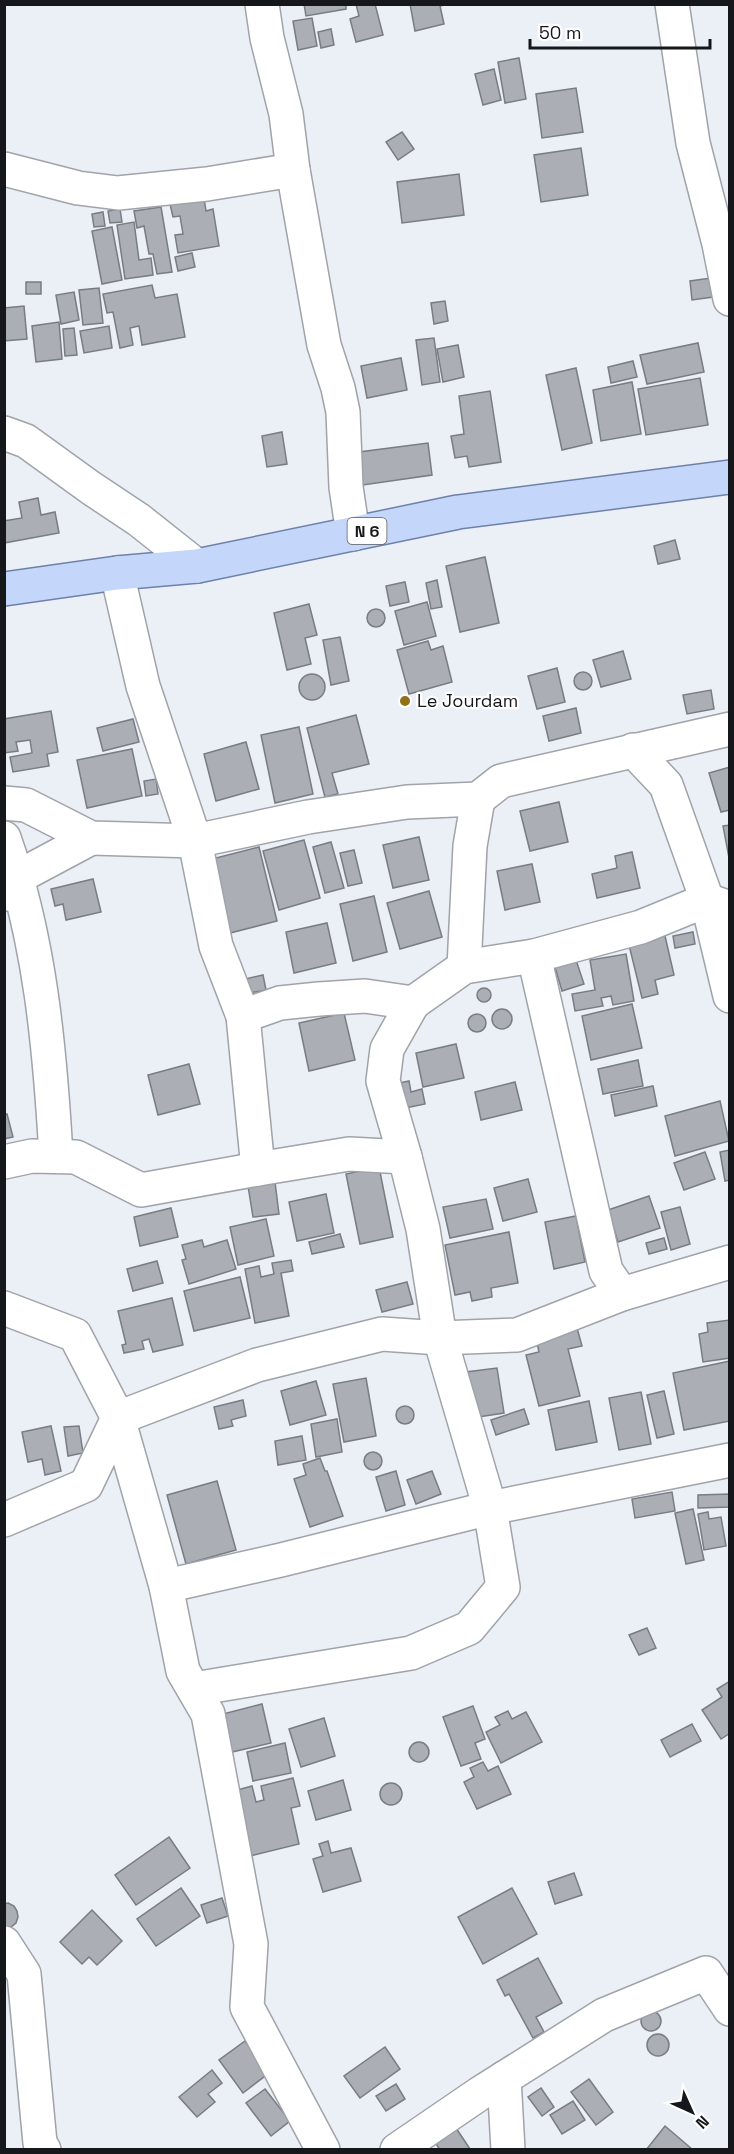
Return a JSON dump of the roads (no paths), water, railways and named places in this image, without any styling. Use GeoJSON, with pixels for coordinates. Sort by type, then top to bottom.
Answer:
{"type":"FeatureCollection","features":[{"type":"Feature","properties":{"kind":"main road","name":"N 6"},"geometry":{"type":"LineString","coordinates":[[4,589],[117,573],[197,566],[458,512],[729,477]]}},
{"type":"Feature","properties":{"kind":"street"},"geometry":{"type":"LineString","coordinates":[[262,4],[267,38],[286,114],[293,170],[324,345],[344,412],[346,488],[353,534]]}},
{"type":"Feature","properties":{"kind":"street"},"geometry":{"type":"LineString","coordinates":[[672,4],[693,143],[719,244],[729,299]]}},
{"type":"Feature","properties":{"kind":"street"},"geometry":{"type":"LineString","coordinates":[[4,169],[78,188],[118,193],[207,184],[293,170]]}},
{"type":"Feature","properties":{"kind":"street"},"geometry":{"type":"LineString","coordinates":[[4,433],[26,441],[139,520],[197,566]]}},
{"type":"Feature","properties":{"kind":"street"},"geometry":{"type":"LineString","coordinates":[[117,573],[144,686],[195,841],[216,946],[243,1016],[258,1169]]}},
{"type":"Feature","properties":{"kind":"street"},"geometry":{"type":"LineString","coordinates":[[4,803],[26,805],[91,838],[195,841],[308,817],[407,802],[478,800],[501,781],[729,729]]}},
{"type":"Feature","properties":{"kind":"street"},"geometry":{"type":"LineString","coordinates":[[633,750],[666,785],[718,904],[729,996]]}},
{"type":"Feature","properties":{"kind":"street"},"geometry":{"type":"LineString","coordinates":[[464,967],[470,846],[478,800]]}},
{"type":"Feature","properties":{"kind":"street"},"geometry":{"type":"LineString","coordinates":[[4,838],[11,887],[44,1007],[56,1156]]}},
{"type":"Feature","properties":{"kind":"street"},"geometry":{"type":"LineString","coordinates":[[11,887],[91,838]]}},
{"type":"Feature","properties":{"kind":"street"},"geometry":{"type":"LineString","coordinates":[[194,1689],[411,1653],[469,1628],[503,1587],[490,1508],[440,1338],[423,1228],[384,1081],[387,1049],[413,1003],[464,967],[534,956],[718,904]]}},
{"type":"Feature","properties":{"kind":"street"},"geometry":{"type":"LineString","coordinates":[[534,956],[606,1271],[622,1294]]}},
{"type":"Feature","properties":{"kind":"street"},"geometry":{"type":"LineString","coordinates":[[243,1016],[280,1003],[319,999],[365,996],[413,1003]]}},
{"type":"Feature","properties":{"kind":"street"},"geometry":{"type":"LineString","coordinates":[[4,1162],[32,1156],[76,1157],[141,1190],[349,1154],[405,1157]]}},
{"type":"Feature","properties":{"kind":"street"},"geometry":{"type":"LineString","coordinates":[[4,1520],[86,1485],[118,1418],[257,1365],[382,1334],[440,1338],[517,1335],[622,1294],[729,1262]]}},
{"type":"Feature","properties":{"kind":"street"},"geometry":{"type":"LineString","coordinates":[[4,1308],[75,1335],[118,1418],[166,1586],[183,1671],[208,1714],[251,1944],[247,2007],[323,2150]]}},
{"type":"Feature","properties":{"kind":"street"},"geometry":{"type":"LineString","coordinates":[[166,1586],[282,1560],[490,1508],[729,1460]]}},
{"type":"Feature","properties":{"kind":"street"},"geometry":{"type":"LineString","coordinates":[[4,1943],[24,1974],[36,2147]]}},
{"type":"Feature","properties":{"kind":"street"},"geometry":{"type":"LineString","coordinates":[[397,2150],[504,2078],[604,2015],[718,1969],[729,2009]]}},
{"type":"Feature","properties":{"kind":"street"},"geometry":{"type":"LineString","coordinates":[[504,2078],[508,2150]]}},
{"type":"Feature","properties":{"kind":"place","name":"Le Jourdam"},"geometry":{"type":"Point","coordinates":[405,701]}}]}
